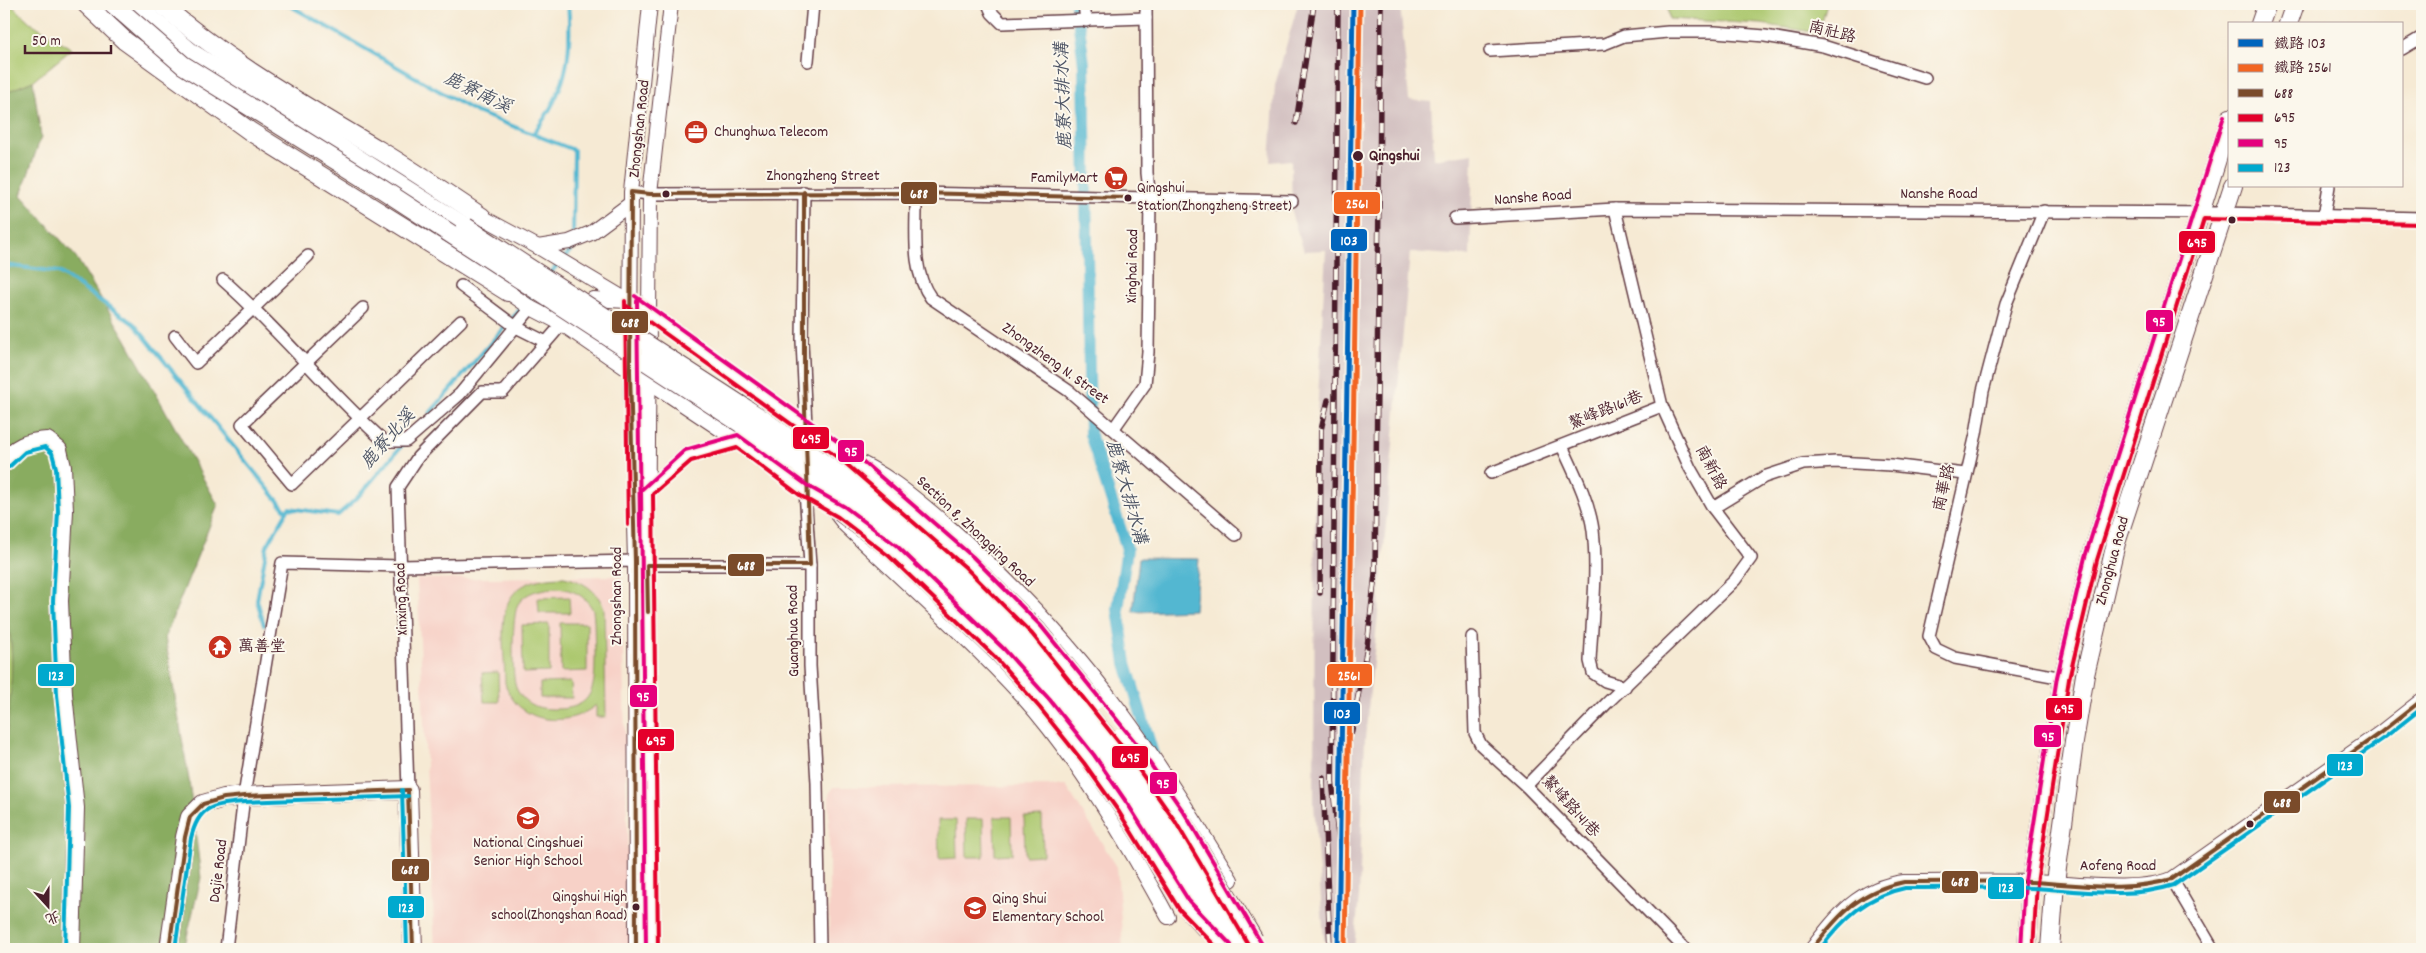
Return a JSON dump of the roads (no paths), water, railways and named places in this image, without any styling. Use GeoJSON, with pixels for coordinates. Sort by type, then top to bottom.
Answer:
{"type":"FeatureCollection","features":[{"type":"Feature","properties":{"kind":"main road"},"geometry":{"type":"LineString","coordinates":[[86,4],[125,41],[251,132],[508,292]]}},
{"type":"Feature","properties":{"kind":"main road"},"geometry":{"type":"LineString","coordinates":[[113,4],[183,65],[382,189],[754,432],[848,499],[957,589],[1009,642],[1056,695],[1116,774],[1230,949]]}},
{"type":"Feature","properties":{"kind":"main road"},"geometry":{"type":"LineString","coordinates":[[134,4],[192,53],[466,227],[762,419],[851,483],[918,537],[968,580],[1036,651],[1078,700],[1117,749],[1217,906],[1248,949]]}},
{"type":"Feature","properties":{"kind":"main road"},"geometry":{"type":"LineString","coordinates":[[161,4],[229,58],[382,152],[482,217]]}},
{"type":"Feature","properties":{"kind":"main road"},"geometry":{"type":"LineString","coordinates":[[2261,22],[2267,4]]}},
{"type":"Feature","properties":{"kind":"main road"},"geometry":{"type":"LineString","coordinates":[[2289,22],[2295,4]]}},
{"type":"Feature","properties":{"kind":"main road","name":"Zhonghua Road"},"geometry":{"type":"LineString","coordinates":[[2027,949],[2031,882],[2063,678],[2090,558],[2228,124]]}},
{"type":"Feature","properties":{"kind":"main road","name":"Zhonghua Road"},"geometry":{"type":"LineString","coordinates":[[2050,949],[2055,883],[2085,675],[2116,543],[2232,188]]}},
{"type":"Feature","properties":{"kind":"main road"},"geometry":{"type":"LineString","coordinates":[[4,463],[10,454],[21,446],[47,441],[58,450],[62,467],[64,511],[59,601],[63,694],[75,808],[71,949]]}},
{"type":"Feature","properties":{"kind":"main road"},"geometry":{"type":"LineString","coordinates":[[848,457],[969,562],[1037,630],[1130,746],[1180,818],[1258,949]]}},
{"type":"Feature","properties":{"kind":"main road"},"geometry":{"type":"LineString","coordinates":[[832,506],[893,552],[999,653],[1046,704],[1089,759],[1124,809],[1184,905],[1226,949]]}},
{"type":"Feature","properties":{"kind":"main road"},"geometry":{"type":"LineString","coordinates":[[169,949],[185,837],[190,817],[203,804],[224,798],[244,796],[408,790]]}},
{"type":"Feature","properties":{"kind":"main road","name":"Xinxing Road"},"geometry":{"type":"LineString","coordinates":[[408,790],[413,949]]}},
{"type":"Feature","properties":{"kind":"street","name":"Zhongshan Road"},"geometry":{"type":"LineString","coordinates":[[650,4],[631,198],[630,371],[641,563],[652,949]]}},
{"type":"Feature","properties":{"kind":"street","name":"Zhongshan Road"},"geometry":{"type":"LineString","coordinates":[[636,949],[641,563],[647,491],[650,194],[671,4]]}},
{"type":"Feature","properties":{"kind":"street"},"geometry":{"type":"LineString","coordinates":[[808,62],[813,4]]}},
{"type":"Feature","properties":{"kind":"street"},"geometry":{"type":"LineString","coordinates":[[988,4],[992,13],[1002,24],[1146,18]]}},
{"type":"Feature","properties":{"kind":"street"},"geometry":{"type":"LineString","coordinates":[[1084,4],[1086,20]]}},
{"type":"Feature","properties":{"kind":"street","name":"Xinghai Road"},"geometry":{"type":"LineString","coordinates":[[1114,428],[1145,384],[1148,352],[1150,198],[1147,173],[1146,4]]}},
{"type":"Feature","properties":{"kind":"street","name":"南社路"},"geometry":{"type":"LineString","coordinates":[[1490,51],[1604,44],[1624,36],[1668,32],[1715,32],[1765,36],[1823,46],[1925,78]]}},
{"type":"Feature","properties":{"kind":"street"},"geometry":{"type":"LineString","coordinates":[[2404,48],[2422,37]]}},
{"type":"Feature","properties":{"kind":"street"},"geometry":{"type":"LineString","coordinates":[[2324,216],[2329,188]]}},
{"type":"Feature","properties":{"kind":"street","name":"Zhongzheng Street"},"geometry":{"type":"LineString","coordinates":[[631,198],[650,194],[804,192],[1150,198]]}},
{"type":"Feature","properties":{"kind":"street","name":"Guanghua Road"},"geometry":{"type":"LineString","coordinates":[[804,192],[802,341],[806,426],[805,491],[810,565],[810,666],[817,783],[820,949]]}},
{"type":"Feature","properties":{"kind":"street","name":"Zhongzheng N. Street"},"geometry":{"type":"LineString","coordinates":[[916,193],[918,270],[922,286],[931,298],[1069,391],[1236,535]]}},
{"type":"Feature","properties":{"kind":"street"},"geometry":{"type":"LineString","coordinates":[[538,247],[569,242],[591,233],[631,198]]}},
{"type":"Feature","properties":{"kind":"street"},"geometry":{"type":"LineString","coordinates":[[1150,198],[1292,201]]}},
{"type":"Feature","properties":{"kind":"street","name":"Nanshe Road"},"geometry":{"type":"LineString","coordinates":[[1456,218],[1615,209],[2224,213],[2422,218]]}},
{"type":"Feature","properties":{"kind":"street","name":"南新路"},"geometry":{"type":"LineString","coordinates":[[1615,209],[1662,406],[1690,468],[1713,508],[1751,558],[1735,580],[1625,687]]}},
{"type":"Feature","properties":{"kind":"street","name":"南華路"},"geometry":{"type":"LineString","coordinates":[[2044,211],[2006,304],[1983,391],[1976,434],[1965,474],[1929,636],[1936,650],[1955,658],[2063,678]]}},
{"type":"Feature","properties":{"kind":"street","name":"Section 8, Zhongqing Road"},"geometry":{"type":"LineString","coordinates":[[482,217],[631,301],[848,457],[863,463],[908,492],[958,535],[1002,576],[1079,660],[1120,711],[1231,880]]}},
{"type":"Feature","properties":{"kind":"street"},"geometry":{"type":"LineString","coordinates":[[175,336],[196,363],[308,256]]}},
{"type":"Feature","properties":{"kind":"street"},"geometry":{"type":"LineString","coordinates":[[223,280],[254,308],[304,363],[384,441],[406,441],[460,394],[531,308]]}},
{"type":"Feature","properties":{"kind":"street"},"geometry":{"type":"LineString","coordinates":[[461,286],[516,327],[546,342]]}},
{"type":"Feature","properties":{"kind":"street"},"geometry":{"type":"LineString","coordinates":[[508,292],[531,308],[562,324],[630,371],[648,380],[738,441],[805,491],[832,506],[845,525],[1022,697],[1069,757],[1137,861],[1168,917],[1231,880]]}},
{"type":"Feature","properties":{"kind":"street"},"geometry":{"type":"LineString","coordinates":[[562,324],[567,316],[593,299],[631,301]]}},
{"type":"Feature","properties":{"kind":"street"},"geometry":{"type":"LineString","coordinates":[[362,308],[242,424],[292,484],[361,420],[461,321]]}},
{"type":"Feature","properties":{"kind":"street","name":"Xinxing Road"},"geometry":{"type":"LineString","coordinates":[[408,790],[398,487],[418,457],[482,392],[503,392],[562,324]]}},
{"type":"Feature","properties":{"kind":"street","name":"鰲峰路161巷"},"geometry":{"type":"LineString","coordinates":[[1491,473],[1662,406]]}},
{"type":"Feature","properties":{"kind":"street"},"geometry":{"type":"LineString","coordinates":[[647,491],[688,456],[738,441]]}},
{"type":"Feature","properties":{"kind":"street","name":"鰲峰路161巷"},"geometry":{"type":"LineString","coordinates":[[1562,446],[1580,486],[1593,528],[1593,600],[1590,661],[1593,673],[1605,681],[1625,687]]}},
{"type":"Feature","properties":{"kind":"street"},"geometry":{"type":"LineString","coordinates":[[1713,508],[1764,477],[1803,464],[1836,462],[1891,465],[1965,474]]}},
{"type":"Feature","properties":{"kind":"street","name":"Dajie Road"},"geometry":{"type":"LineString","coordinates":[[226,949],[244,796],[282,563],[401,566]]}},
{"type":"Feature","properties":{"kind":"street"},"geometry":{"type":"LineString","coordinates":[[401,566],[641,563],[810,565]]}},
{"type":"Feature","properties":{"kind":"street"},"geometry":{"type":"LineString","coordinates":[[1472,637],[1475,734],[1481,745],[1526,786]]}},
{"type":"Feature","properties":{"kind":"street","name":"鰲峰路141巷"},"geometry":{"type":"LineString","coordinates":[[1625,687],[1526,786],[1685,949]]}},
{"type":"Feature","properties":{"kind":"street","name":"Aofeng Road"},"geometry":{"type":"LineString","coordinates":[[1812,949],[1834,921],[1849,906],[1867,892],[1886,885],[1904,882],[2031,882],[2155,886],[2172,880],[2380,733],[2422,700]]}},
{"type":"Feature","properties":{"kind":"street"},"geometry":{"type":"LineString","coordinates":[[2172,880],[2214,949]]}},
{"type":"Feature","properties":{"kind":"water"},"geometry":{"type":"Polygon","coordinates":[[[1139,558],[1199,559],[1194,610],[1133,612],[1139,558]]]}},
{"type":"Feature","properties":{"kind":"waterway","name":"鹿寮南溪"},"geometry":{"type":"LineString","coordinates":[[287,4],[476,112],[574,150],[573,236]]}},
{"type":"Feature","properties":{"kind":"waterway"},"geometry":{"type":"LineString","coordinates":[[533,134],[553,103],[565,73],[569,40],[568,4]]}},
{"type":"Feature","properties":{"kind":"waterway","name":"鹿寮大排水溝"},"geometry":{"type":"LineString","coordinates":[[1076,4],[1084,64],[1090,434],[1127,549],[1118,609],[1126,663],[1153,754]]}},
{"type":"Feature","properties":{"kind":"waterway","name":"鹿寮北溪"},"geometry":{"type":"LineString","coordinates":[[564,258],[573,248],[573,243]]}},
{"type":"Feature","properties":{"kind":"waterway","name":"鹿寮北溪"},"geometry":{"type":"LineString","coordinates":[[549,275],[559,263]]}},
{"type":"Feature","properties":{"kind":"waterway"},"geometry":{"type":"LineString","coordinates":[[4,265],[59,272],[134,324],[287,512]]}},
{"type":"Feature","properties":{"kind":"waterway","name":"鹿寮北溪"},"geometry":{"type":"LineString","coordinates":[[430,413],[533,294]]}},
{"type":"Feature","properties":{"kind":"waterway","name":"鹿寮北溪"},"geometry":{"type":"LineString","coordinates":[[264,625],[257,600],[267,546],[289,508],[338,515],[357,498],[404,443]]}},
{"type":"Feature","properties":{"kind":"waterway","name":"鹿寮大排水溝"},"geometry":{"type":"LineString","coordinates":[[1247,938],[1251,944],[1266,949]]}},
{"type":"Feature","properties":{"kind":"railway"},"geometry":{"type":"LineString","coordinates":[[1296,123],[1314,4]]}},
{"type":"Feature","properties":{"kind":"railway"},"geometry":{"type":"LineString","coordinates":[[1338,4],[1332,780],[1340,855]]}},
{"type":"Feature","properties":{"kind":"railway"},"geometry":{"type":"LineString","coordinates":[[1349,746],[1367,647],[1375,574],[1381,4]]}},
{"type":"Feature","properties":{"kind":"railway"},"geometry":{"type":"LineString","coordinates":[[1320,593],[1321,430],[1328,400]]}},
{"type":"Feature","properties":{"kind":"railway"},"geometry":{"type":"LineString","coordinates":[[1323,778],[1330,949]]}},
{"type":"Feature","properties":{"kind":"railway"},"geometry":{"type":"LineString","coordinates":[[1340,829],[1348,794]]}},
{"type":"Feature","properties":{"kind":"railway"},"geometry":{"type":"LineString","coordinates":[[1339,876],[1345,942]]}},
{"type":"Feature","properties":{"kind":"rail line","name":"103"},"geometry":{"type":"LineString","coordinates":[[1338,949],[1353,4]]}},
{"type":"Feature","properties":{"kind":"rail line","name":"2561"},"geometry":{"type":"LineString","coordinates":[[1345,949],[1360,4]]}},
{"type":"Feature","properties":{"kind":"place","name":"Chunghwa Telecom"},"geometry":{"type":"Point","coordinates":[696,132]}},
{"type":"Feature","properties":{"kind":"place","name":"Qingshui"},"geometry":{"type":"Point","coordinates":[1358,156]}},
{"type":"Feature","properties":{"kind":"place","name":"FamilyMart"},"geometry":{"type":"Point","coordinates":[1116,178]}},
{"type":"Feature","properties":{"kind":"place","name":"Qingshui Station(Zhongzheng Street)"},"geometry":{"type":"Point","coordinates":[1128,198]}},
{"type":"Feature","properties":{"kind":"place","name":"萬善堂"},"geometry":{"type":"Point","coordinates":[220,647]}},
{"type":"Feature","properties":{"kind":"place","name":"National Cingshuei Senior High School"},"geometry":{"type":"Point","coordinates":[528,818]}},
{"type":"Feature","properties":{"kind":"place","name":"Qingshui High school(Zhongshan Road)"},"geometry":{"type":"Point","coordinates":[636,907]}},
{"type":"Feature","properties":{"kind":"place","name":"Qing Shui Elementary School"},"geometry":{"type":"Point","coordinates":[975,908]}}]}
